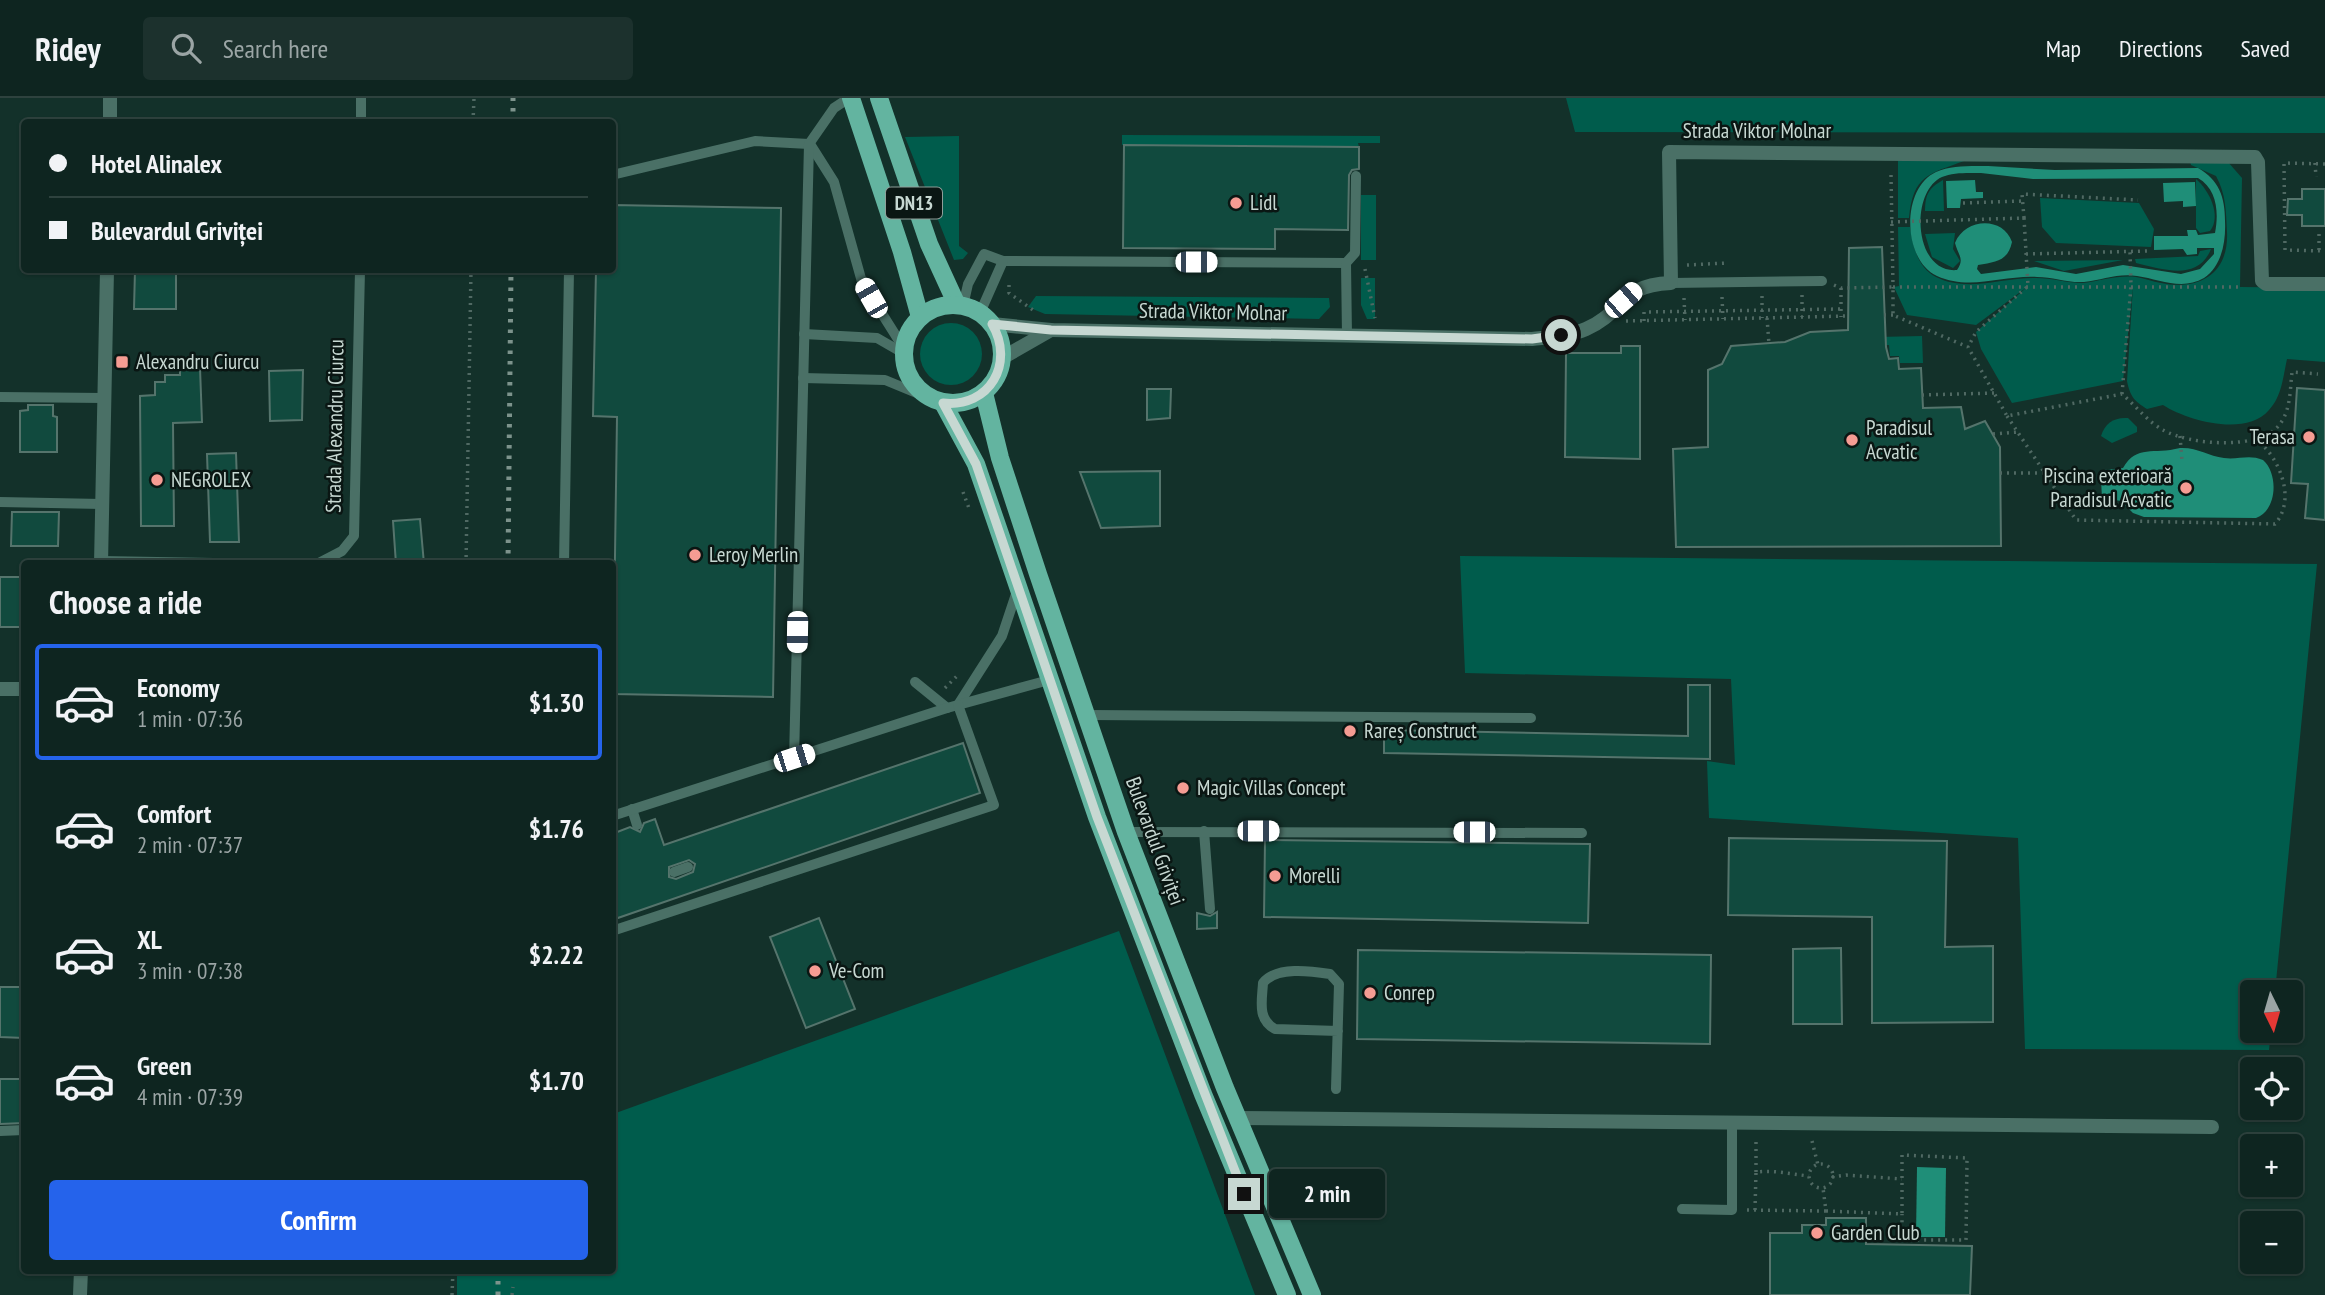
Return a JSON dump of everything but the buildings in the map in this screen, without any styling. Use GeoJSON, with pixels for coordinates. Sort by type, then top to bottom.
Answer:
{"type":"FeatureCollection","features":[{"type":"Feature","properties":{"kind":"main road","name":"DN13"},"geometry":{"type":"LineString","coordinates":[[850,98],[902,252],[920,317]]}},
{"type":"Feature","properties":{"kind":"main road","name":"DN13"},"geometry":{"type":"LineString","coordinates":[[879,98],[929,244],[960,305]]}},
{"type":"Feature","properties":{"kind":"main road"},"geometry":{"type":"LineString","coordinates":[[937,401],[961,403],[984,393],[997,377],[1002,358],[1002,346],[986,318],[960,305],[937,307],[920,317],[908,334],[903,350],[904,364],[914,385],[937,401],[976,464],[1097,817],[1202,1094],[1287,1295]]}},
{"type":"Feature","properties":{"kind":"main road","name":"Bulevardul Griviței"},"geometry":{"type":"LineString","coordinates":[[984,393],[1021,522],[1126,832],[1237,1118],[1312,1295]]}},
{"type":"Feature","properties":{"kind":"street"},"geometry":{"type":"LineString","coordinates":[[110,98],[110,119]]}},
{"type":"Feature","properties":{"kind":"street","name":"Strada Viktor Molnar"},"geometry":{"type":"LineString","coordinates":[[986,318],[1051,330],[1347,336],[1532,339],[1587,329],[1636,289],[1649,283],[1671,282],[1669,152],[2255,157],[2258,162],[2262,281],[2266,284],[2325,284]]}},
{"type":"Feature","properties":{"kind":"street"},"geometry":{"type":"LineString","coordinates":[[101,560],[107,273]]}},
{"type":"Feature","properties":{"kind":"street"},"geometry":{"type":"LineString","coordinates":[[1002,358],[1051,330]]}},
{"type":"Feature","properties":{"kind":"street"},"geometry":{"type":"LineString","coordinates":[[0,689],[21,690]]}},
{"type":"Feature","properties":{"kind":"street"},"geometry":{"type":"LineString","coordinates":[[1237,1118],[2212,1127]]}},
{"type":"Feature","properties":{"kind":"street"},"geometry":{"type":"LineString","coordinates":[[80,1295],[81,1274]]}},
{"type":"Feature","properties":{"kind":"lane"},"geometry":{"type":"LineString","coordinates":[[361,98],[361,119]]}},
{"type":"Feature","properties":{"kind":"lane"},"geometry":{"type":"LineString","coordinates":[[794,758],[809,144],[834,108],[850,98]]}},
{"type":"Feature","properties":{"kind":"lane"},"geometry":{"type":"LineString","coordinates":[[616,174],[755,141],[809,144]]}},
{"type":"Feature","properties":{"kind":"lane"},"geometry":{"type":"LineString","coordinates":[[809,144],[834,182],[862,282],[903,350]]}},
{"type":"Feature","properties":{"kind":"lane"},"geometry":{"type":"LineString","coordinates":[[1347,336],[1346,263],[1355,253],[1356,176]]}},
{"type":"Feature","properties":{"kind":"lane"},"geometry":{"type":"LineString","coordinates":[[960,305],[984,254],[1006,261],[1346,263]]}},
{"type":"Feature","properties":{"kind":"lane"},"geometry":{"type":"LineString","coordinates":[[986,318],[1006,261]]}},
{"type":"Feature","properties":{"kind":"lane","name":"Strada Alexandru Ciurcu"},"geometry":{"type":"LineString","coordinates":[[325,560],[342,551],[354,536],[360,273]]}},
{"type":"Feature","properties":{"kind":"lane"},"geometry":{"type":"LineString","coordinates":[[564,560],[569,273]]}},
{"type":"Feature","properties":{"kind":"lane"},"geometry":{"type":"LineString","coordinates":[[1671,282],[1822,281]]}},
{"type":"Feature","properties":{"kind":"lane"},"geometry":{"type":"LineString","coordinates":[[804,334],[877,338],[903,350]]}},
{"type":"Feature","properties":{"kind":"lane"},"geometry":{"type":"LineString","coordinates":[[803,378],[885,380],[937,401]]}},
{"type":"Feature","properties":{"kind":"lane"},"geometry":{"type":"LineString","coordinates":[[0,397],[104,398]]}},
{"type":"Feature","properties":{"kind":"lane"},"geometry":{"type":"LineString","coordinates":[[0,502],[103,504]]}},
{"type":"Feature","properties":{"kind":"lane"},"geometry":{"type":"LineString","coordinates":[[616,930],[993,805],[975,767],[958,705],[1002,636],[1018,587]]}},
{"type":"Feature","properties":{"kind":"lane"},"geometry":{"type":"LineString","coordinates":[[616,815],[947,708],[1049,680]]}},
{"type":"Feature","properties":{"kind":"lane"},"geometry":{"type":"LineString","coordinates":[[915,681],[947,708]]}},
{"type":"Feature","properties":{"kind":"lane"},"geometry":{"type":"LineString","coordinates":[[1088,715],[1531,718]]}},
{"type":"Feature","properties":{"kind":"lane"},"geometry":{"type":"LineString","coordinates":[[632,809],[637,825]]}},
{"type":"Feature","properties":{"kind":"lane"},"geometry":{"type":"LineString","coordinates":[[1203,831],[1210,909]]}},
{"type":"Feature","properties":{"kind":"lane"},"geometry":{"type":"LineString","coordinates":[[1126,832],[1582,833]]}},
{"type":"Feature","properties":{"kind":"lane"},"geometry":{"type":"LineString","coordinates":[[674,872],[688,867]]}},
{"type":"Feature","properties":{"kind":"lane"},"geometry":{"type":"LineString","coordinates":[[1336,1089],[1338,1031],[1339,984],[1330,974],[1273,973],[1263,983],[1262,1018],[1267,1025],[1275,1029],[1338,1031]]}},
{"type":"Feature","properties":{"kind":"lane"},"geometry":{"type":"LineString","coordinates":[[1682,1209],[1732,1210],[1732,1123]]}},
{"type":"Feature","properties":{"kind":"lane"},"geometry":{"type":"LineString","coordinates":[[0,1131],[21,1130]]}},
{"type":"Feature","properties":{"kind":"path"},"geometry":{"type":"LineString","coordinates":[[474,98],[474,119]]}},
{"type":"Feature","properties":{"kind":"path"},"geometry":{"type":"LineString","coordinates":[[2325,163],[2284,163],[2285,250],[2325,251]]}},
{"type":"Feature","properties":{"kind":"path"},"geometry":{"type":"LineString","coordinates":[[2315,163],[2316,177]]}},
{"type":"Feature","properties":{"kind":"path"},"geometry":{"type":"LineString","coordinates":[[1891,175],[1893,315]]}},
{"type":"Feature","properties":{"kind":"path"},"geometry":{"type":"LineString","coordinates":[[2028,285],[2022,194],[2138,200]]}},
{"type":"Feature","properties":{"kind":"path"},"geometry":{"type":"LineString","coordinates":[[1963,202],[2022,201]]}},
{"type":"Feature","properties":{"kind":"path"},"geometry":{"type":"LineString","coordinates":[[1891,222],[2024,218]]}},
{"type":"Feature","properties":{"kind":"path"},"geometry":{"type":"LineString","coordinates":[[2319,230],[2319,250]]}},
{"type":"Feature","properties":{"kind":"path"},"geometry":{"type":"LineString","coordinates":[[2026,254],[2148,251]]}},
{"type":"Feature","properties":{"kind":"path"},"geometry":{"type":"LineString","coordinates":[[2122,394],[2131,285],[2130,252]]}},
{"type":"Feature","properties":{"kind":"path"},"geometry":{"type":"LineString","coordinates":[[1006,261],[1009,293],[1033,310],[1045,314]]}},
{"type":"Feature","properties":{"kind":"path"},"geometry":{"type":"LineString","coordinates":[[1671,265],[1727,263]]}},
{"type":"Feature","properties":{"kind":"path"},"geometry":{"type":"LineString","coordinates":[[1347,319],[1375,319],[1365,269]]}},
{"type":"Feature","properties":{"kind":"path"},"geometry":{"type":"LineString","coordinates":[[466,560],[471,273]]}},
{"type":"Feature","properties":{"kind":"path"},"geometry":{"type":"LineString","coordinates":[[1722,281],[1723,319]]}},
{"type":"Feature","properties":{"kind":"path"},"geometry":{"type":"LineString","coordinates":[[1762,281],[1762,310],[1769,344]]}},
{"type":"Feature","properties":{"kind":"path"},"geometry":{"type":"LineString","coordinates":[[1802,281],[1802,317]]}},
{"type":"Feature","properties":{"kind":"path"},"geometry":{"type":"LineString","coordinates":[[1822,281],[1841,288],[2028,285],[2240,287]]}},
{"type":"Feature","properties":{"kind":"path"},"geometry":{"type":"LineString","coordinates":[[1968,346],[1976,332],[2028,285]]}},
{"type":"Feature","properties":{"kind":"path"},"geometry":{"type":"LineString","coordinates":[[1841,288],[1841,317]]}},
{"type":"Feature","properties":{"kind":"path"},"geometry":{"type":"LineString","coordinates":[[1644,321],[1644,312],[1841,309]]}},
{"type":"Feature","properties":{"kind":"path"},"geometry":{"type":"LineString","coordinates":[[1884,316],[1893,315],[1968,346],[2007,416],[2076,520],[2275,524],[2283,509],[2282,479],[2276,458],[2257,440]]}},
{"type":"Feature","properties":{"kind":"path"},"geometry":{"type":"LineString","coordinates":[[1597,322],[1847,316]]}},
{"type":"Feature","properties":{"kind":"path"},"geometry":{"type":"LineString","coordinates":[[2122,394],[2163,430],[2180,436],[2236,444],[2257,440],[2280,426],[2288,407],[2292,372],[2318,374]]}},
{"type":"Feature","properties":{"kind":"path"},"geometry":{"type":"LineString","coordinates":[[1922,395],[1994,393]]}},
{"type":"Feature","properties":{"kind":"path"},"geometry":{"type":"LineString","coordinates":[[2007,416],[2122,394]]}},
{"type":"Feature","properties":{"kind":"path"},"geometry":{"type":"LineString","coordinates":[[1993,434],[2018,432]]}},
{"type":"Feature","properties":{"kind":"path"},"geometry":{"type":"LineString","coordinates":[[2180,436],[2182,458]]}},
{"type":"Feature","properties":{"kind":"path"},"geometry":{"type":"LineString","coordinates":[[2000,473],[2045,473]]}},
{"type":"Feature","properties":{"kind":"path"},"geometry":{"type":"LineString","coordinates":[[962,488],[974,517]]}},
{"type":"Feature","properties":{"kind":"path"},"geometry":{"type":"LineString","coordinates":[[936,697],[965,668]]}},
{"type":"Feature","properties":{"kind":"path"},"geometry":{"type":"LineString","coordinates":[[1755,1210],[1756,1141],[1760,1141]]}},
{"type":"Feature","properties":{"kind":"path"},"geometry":{"type":"LineString","coordinates":[[1801,1141],[1814,1142],[1818,1165]]}},
{"type":"Feature","properties":{"kind":"path"},"geometry":{"type":"LineString","coordinates":[[1902,1155],[1967,1158],[1966,1240],[1902,1240],[1902,1214],[1902,1155]]}},
{"type":"Feature","properties":{"kind":"path"},"geometry":{"type":"LineString","coordinates":[[1818,1165],[1830,1169],[1832,1177],[1830,1184],[1823,1188],[1813,1185],[1809,1177],[1812,1168],[1818,1165]]}},
{"type":"Feature","properties":{"kind":"path"},"geometry":{"type":"LineString","coordinates":[[1756,1172],[1776,1174],[1788,1171],[1809,1177]]}},
{"type":"Feature","properties":{"kind":"path"},"geometry":{"type":"LineString","coordinates":[[1832,1177],[1846,1175],[1902,1179]]}},
{"type":"Feature","properties":{"kind":"path"},"geometry":{"type":"LineString","coordinates":[[1823,1188],[1826,1211]]}},
{"type":"Feature","properties":{"kind":"path"},"geometry":{"type":"LineString","coordinates":[[1732,1210],[1902,1214]]}},
{"type":"Feature","properties":{"kind":"path"},"geometry":{"type":"LineString","coordinates":[[453,1274],[453,1295]]}},
{"type":"Feature","properties":{"kind":"path"},"geometry":{"type":"LineString","coordinates":[[512,1295],[513,1287]]}},
{"type":"Feature","properties":{"kind":"shaded area"},"geometry":{"type":"Polygon","coordinates":[[[1566,98],[2325,98],[2325,133],[1575,132],[1566,98]]]}},
{"type":"Feature","properties":{"kind":"shaded area"},"geometry":{"type":"Polygon","coordinates":[[[1122,135],[1380,136],[1380,143],[1358,143],[1359,147],[1122,145],[1122,135]]]}},
{"type":"Feature","properties":{"kind":"shaded area"},"geometry":{"type":"Polygon","coordinates":[[[959,136],[959,246],[968,253],[963,259],[954,260],[905,137],[959,136]]]}},
{"type":"Feature","properties":{"kind":"shaded area"},"geometry":{"type":"Polygon","coordinates":[[[1898,160],[1964,161],[1925,178],[1914,193],[1909,218],[1898,218],[1898,160]]]}},
{"type":"Feature","properties":{"kind":"shaded area"},"geometry":{"type":"Polygon","coordinates":[[[2190,161],[2228,162],[2242,178],[2240,287],[2325,288],[2325,362],[2287,359],[2277,399],[2259,418],[2232,425],[2217,424],[2201,421],[2163,405],[2147,409],[2136,401],[2127,381],[2133,286],[2123,381],[2012,403],[1981,349],[1976,332],[2027,287],[1976,325],[1907,315],[1894,287],[1899,286],[1898,227],[1910,227],[1917,255],[1924,268],[1948,282],[1973,284],[2036,278],[2083,283],[2116,277],[2175,285],[2200,281],[2217,268],[2223,258],[2227,232],[2225,203],[2216,176],[2191,165],[2190,161]]]}},
{"type":"Feature","properties":{"kind":"shaded area"},"geometry":{"type":"Polygon","coordinates":[[[1955,167],[2055,170],[2198,168],[2216,184],[2224,204],[2225,237],[2219,260],[2204,278],[2187,284],[2130,275],[2078,282],[2024,277],[1962,282],[1937,276],[1925,268],[1912,240],[1910,224],[1916,193],[1925,180],[1936,172],[1955,167]],[[1981,173],[1956,174],[1942,177],[1931,185],[1924,198],[1921,231],[1932,259],[1943,268],[1957,270],[1961,260],[1955,243],[1967,229],[1984,223],[2001,228],[2012,242],[2004,257],[1978,265],[1977,269],[1981,274],[2036,267],[2076,274],[2123,265],[2181,274],[2200,269],[2214,254],[2214,248],[2197,248],[2197,254],[2187,255],[2183,249],[2154,250],[2154,236],[2188,236],[2187,230],[2196,230],[2198,235],[2215,233],[2217,217],[2213,195],[2198,178],[2033,179],[1981,173]]]}},
{"type":"Feature","properties":{"kind":"shaded area"},"geometry":{"type":"Polygon","coordinates":[[[2196,179],[2209,196],[2215,218],[2210,231],[2200,233],[2196,228],[2196,179]]]}},
{"type":"Feature","properties":{"kind":"shaded area"},"geometry":{"type":"Polygon","coordinates":[[[1943,180],[1944,211],[1925,211],[1929,192],[1943,180]]]}},
{"type":"Feature","properties":{"kind":"shaded area"},"geometry":{"type":"Polygon","coordinates":[[[1975,180],[1976,192],[1983,192],[1983,198],[1961,199],[1960,208],[1947,208],[1946,181],[1975,180]]]}},
{"type":"Feature","properties":{"kind":"shaded area"},"geometry":{"type":"Polygon","coordinates":[[[2195,182],[2196,206],[2183,207],[2183,201],[2164,202],[2163,183],[2195,182]]]}},
{"type":"Feature","properties":{"kind":"shaded area"},"geometry":{"type":"Polygon","coordinates":[[[1361,195],[1376,195],[1376,260],[1361,260],[1361,195]]]}},
{"type":"Feature","properties":{"kind":"shaded area"},"geometry":{"type":"Polygon","coordinates":[[[2040,198],[2139,203],[2154,229],[2151,247],[2056,243],[2042,227],[2040,198]]]}},
{"type":"Feature","properties":{"kind":"shaded area"},"geometry":{"type":"Polygon","coordinates":[[[1955,233],[1953,249],[1960,261],[1953,268],[1932,257],[1925,234],[1955,233]]]}},
{"type":"Feature","properties":{"kind":"shaded area"},"geometry":{"type":"Polygon","coordinates":[[[2211,249],[2205,259],[2188,270],[2157,268],[2136,263],[2135,259],[2198,256],[2200,251],[2211,249]]]}},
{"type":"Feature","properties":{"kind":"shaded area"},"geometry":{"type":"Polygon","coordinates":[[[2123,260],[2064,271],[2034,261],[2123,260]]]}},
{"type":"Feature","properties":{"kind":"shaded area"},"geometry":{"type":"Polygon","coordinates":[[[1361,278],[1375,278],[1375,319],[1367,319],[1361,305],[1361,278]]]}},
{"type":"Feature","properties":{"kind":"shaded area"},"geometry":{"type":"Polygon","coordinates":[[[1036,296],[1329,298],[1330,307],[1319,319],[1045,314],[1028,307],[1036,296]]]}},
{"type":"Feature","properties":{"kind":"shaded area"},"geometry":{"type":"Polygon","coordinates":[[[945,323],[957,323],[973,332],[980,342],[980,366],[973,376],[957,385],[945,385],[934,380],[925,371],[920,360],[920,348],[925,337],[934,328],[945,323]]]}},
{"type":"Feature","properties":{"kind":"shaded area"},"geometry":{"type":"Polygon","coordinates":[[[1922,336],[1923,363],[1900,363],[1899,356],[1890,356],[1889,345],[1878,345],[1877,337],[1922,336]]]}},
{"type":"Feature","properties":{"kind":"shaded area"},"geometry":{"type":"Polygon","coordinates":[[[2128,418],[2137,427],[2137,432],[2112,443],[2101,436],[2111,422],[2128,418]]]}},
{"type":"Feature","properties":{"kind":"shaded area","name":"Piscina exterioară Paradisul Acvatic"},"geometry":{"type":"Polygon","coordinates":[[[2180,448],[2224,458],[2253,457],[2263,460],[2272,474],[2273,483],[2272,500],[2268,508],[2256,518],[2144,517],[2133,513],[2121,501],[2102,498],[2101,480],[2105,470],[2123,468],[2140,453],[2180,448]]]}},
{"type":"Feature","properties":{"kind":"shaded area"},"geometry":{"type":"Polygon","coordinates":[[[1460,556],[2317,564],[2276,980],[2240,980],[2240,1043],[2270,1043],[2269,1050],[2025,1049],[2018,838],[1709,818],[1707,761],[1735,765],[1731,679],[1465,673],[1460,556]]]}},
{"type":"Feature","properties":{"kind":"shaded area"},"geometry":{"type":"Polygon","coordinates":[[[1119,931],[1255,1295],[457,1295],[457,1274],[616,1274],[616,1113],[1119,931]]]}},
{"type":"Feature","properties":{"kind":"shaded area"},"geometry":{"type":"Polygon","coordinates":[[[1917,1167],[1946,1168],[1945,1237],[1916,1237],[1917,1167]]]}},
{"type":"Feature","properties":{"kind":"railway"},"geometry":{"type":"LineString","coordinates":[[513,98],[513,119]]}},
{"type":"Feature","properties":{"kind":"railway"},"geometry":{"type":"LineString","coordinates":[[508,560],[511,273]]}},
{"type":"Feature","properties":{"kind":"railway"},"geometry":{"type":"LineString","coordinates":[[498,1274],[498,1295]]}},
{"type":"Feature","properties":{"kind":"place","name":"Lidl"},"geometry":{"type":"Point","coordinates":[1236,203]}},
{"type":"Feature","properties":{"kind":"place","name":"Alexandru Ciurcu"},"geometry":{"type":"Point","coordinates":[122,362]}},
{"type":"Feature","properties":{"kind":"place","name":"Terasa"},"geometry":{"type":"Point","coordinates":[2309,437]}},
{"type":"Feature","properties":{"kind":"place","name":"Paradisul Acvatic"},"geometry":{"type":"Point","coordinates":[1852,440]}},
{"type":"Feature","properties":{"kind":"place","name":"NEGROLEX"},"geometry":{"type":"Point","coordinates":[157,480]}},
{"type":"Feature","properties":{"kind":"place","name":"Piscina exterioară Paradisul Acvatic"},"geometry":{"type":"Point","coordinates":[2186,488]}},
{"type":"Feature","properties":{"kind":"place","name":"Leroy Merlin"},"geometry":{"type":"Point","coordinates":[695,555]}},
{"type":"Feature","properties":{"kind":"place","name":"Rareș Construct"},"geometry":{"type":"Point","coordinates":[1350,731]}},
{"type":"Feature","properties":{"kind":"place","name":"Magic Villas Concept"},"geometry":{"type":"Point","coordinates":[1183,788]}},
{"type":"Feature","properties":{"kind":"place","name":"Morelli"},"geometry":{"type":"Point","coordinates":[1275,876]}},
{"type":"Feature","properties":{"kind":"place","name":"Ve-Com"},"geometry":{"type":"Point","coordinates":[815,971]}},
{"type":"Feature","properties":{"kind":"place","name":"Conrep"},"geometry":{"type":"Point","coordinates":[1370,993]}},
{"type":"Feature","properties":{"kind":"place","name":"Garden Club"},"geometry":{"type":"Point","coordinates":[1817,1233]}},
{"type":"Feature","properties":{"kind":"route"},"geometry":{"type":"LineString","coordinates":[[1244,1194],[1202,1094],[1097,817],[976,464],[943,403],[961,403],[977,398],[997,377],[1001,368],[1002,346],[992,324],[1051,330],[1532,339],[1561,335]]}}]}
